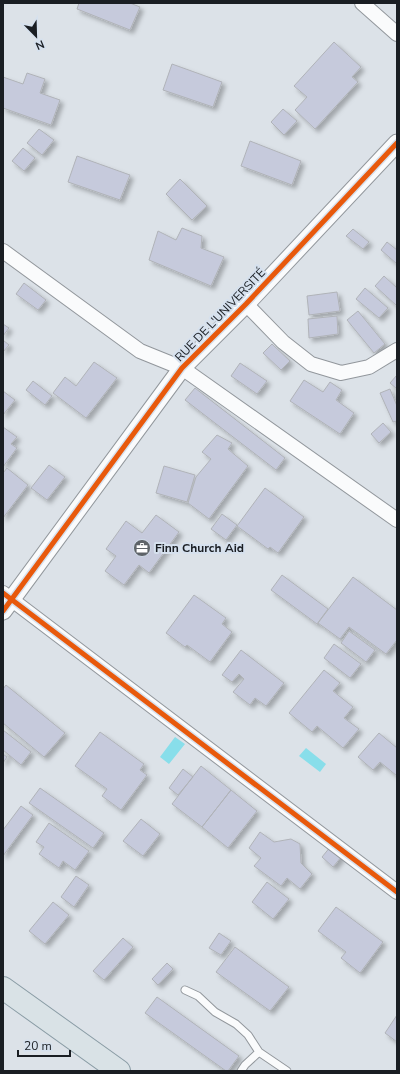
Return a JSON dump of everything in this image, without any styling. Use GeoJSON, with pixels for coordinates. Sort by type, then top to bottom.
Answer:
{"type":"FeatureCollection","features":[{"type":"Feature","properties":{"kind":"main road"},"geometry":{"type":"LineString","coordinates":[[3,988],[120,1071]]}},
{"type":"Feature","properties":{"kind":"street"},"geometry":{"type":"LineString","coordinates":[[362,3],[397,34]]}},
{"type":"Feature","properties":{"kind":"street","name":"RUE DE L'UNIVERSITÉ"},"geometry":{"type":"LineString","coordinates":[[6,601],[182,368],[246,304],[397,143]]}},
{"type":"Feature","properties":{"kind":"street"},"geometry":{"type":"LineString","coordinates":[[3,251],[140,351],[182,368],[397,520]]}},
{"type":"Feature","properties":{"kind":"street"},"geometry":{"type":"LineString","coordinates":[[246,304],[283,342],[311,364],[342,373],[369,367],[397,350]]}},
{"type":"Feature","properties":{"kind":"street"},"geometry":{"type":"LineString","coordinates":[[6,601],[397,892]]}},
{"type":"Feature","properties":{"kind":"lane"},"geometry":{"type":"LineString","coordinates":[[185,990],[198,996],[215,1012],[236,1024],[248,1035],[259,1052],[287,1071]]}},
{"type":"Feature","properties":{"kind":"lane"},"geometry":{"type":"LineString","coordinates":[[241,1071],[259,1052]]}},
{"type":"Feature","properties":{"kind":"water"},"geometry":{"type":"Polygon","coordinates":[[[175,737],[185,744],[169,764],[160,757],[175,737]]]}},
{"type":"Feature","properties":{"kind":"water"},"geometry":{"type":"Polygon","coordinates":[[[306,748],[326,764],[320,772],[299,756],[306,748]]]}},
{"type":"Feature","properties":{"kind":"building"},"geometry":{"type":"Polygon","coordinates":[[[79,3],[130,3],[140,7],[130,30],[77,9],[79,3]]]}},
{"type":"Feature","properties":{"kind":"building"},"geometry":{"type":"Polygon","coordinates":[[[334,42],[361,67],[352,77],[358,82],[315,129],[295,110],[307,97],[294,86],[334,42]]]}},
{"type":"Feature","properties":{"kind":"building"},"geometry":{"type":"Polygon","coordinates":[[[172,64],[222,82],[213,107],[163,90],[172,64]]]}},
{"type":"Feature","properties":{"kind":"building"},"geometry":{"type":"Polygon","coordinates":[[[27,73],[45,79],[40,93],[60,100],[51,125],[3,108],[3,77],[23,84],[27,73]]]}},
{"type":"Feature","properties":{"kind":"building"},"geometry":{"type":"Polygon","coordinates":[[[283,109],[297,121],[284,135],[271,122],[283,109]]]}},
{"type":"Feature","properties":{"kind":"building"},"geometry":{"type":"Polygon","coordinates":[[[39,129],[54,140],[42,155],[27,143],[39,129]]]}},
{"type":"Feature","properties":{"kind":"building"},"geometry":{"type":"Polygon","coordinates":[[[250,141],[301,161],[292,185],[241,166],[250,141]]]}},
{"type":"Feature","properties":{"kind":"building"},"geometry":{"type":"Polygon","coordinates":[[[23,148],[35,158],[24,171],[12,161],[23,148]]]}},
{"type":"Feature","properties":{"kind":"building"},"geometry":{"type":"Polygon","coordinates":[[[77,156],[130,175],[120,200],[68,182],[77,156]]]}},
{"type":"Feature","properties":{"kind":"building"},"geometry":{"type":"Polygon","coordinates":[[[180,179],[207,206],[192,220],[166,194],[180,179]]]}},
{"type":"Feature","properties":{"kind":"building"},"geometry":{"type":"Polygon","coordinates":[[[182,228],[202,236],[201,248],[224,257],[211,286],[149,260],[158,231],[176,240],[182,228]]]}},
{"type":"Feature","properties":{"kind":"building"},"geometry":{"type":"Polygon","coordinates":[[[353,229],[369,242],[363,249],[346,236],[353,229]]]}},
{"type":"Feature","properties":{"kind":"building"},"geometry":{"type":"Polygon","coordinates":[[[387,242],[397,250],[397,264],[381,250],[387,242]]]}},
{"type":"Feature","properties":{"kind":"building"},"geometry":{"type":"Polygon","coordinates":[[[384,276],[397,288],[397,306],[375,286],[384,276]]]}},
{"type":"Feature","properties":{"kind":"building"},"geometry":{"type":"Polygon","coordinates":[[[24,283],[46,300],[38,310],[16,294],[24,283]]]}},
{"type":"Feature","properties":{"kind":"building"},"geometry":{"type":"Polygon","coordinates":[[[365,288],[388,308],[379,318],[356,299],[365,288]]]}},
{"type":"Feature","properties":{"kind":"building"},"geometry":{"type":"Polygon","coordinates":[[[337,292],[340,311],[309,315],[307,296],[337,292]]]}},
{"type":"Feature","properties":{"kind":"building"},"geometry":{"type":"Polygon","coordinates":[[[358,311],[385,344],[374,353],[347,320],[358,311]]]}},
{"type":"Feature","properties":{"kind":"building"},"geometry":{"type":"Polygon","coordinates":[[[337,316],[338,334],[309,338],[308,319],[337,316]]]}},
{"type":"Feature","properties":{"kind":"building"},"geometry":{"type":"Polygon","coordinates":[[[3,324],[9,328],[3,336],[3,324]]]}},
{"type":"Feature","properties":{"kind":"building"},"geometry":{"type":"Polygon","coordinates":[[[3,340],[9,345],[3,352],[3,340]]]}},
{"type":"Feature","properties":{"kind":"building"},"geometry":{"type":"Polygon","coordinates":[[[272,344],[290,361],[281,370],[263,353],[272,344]]]}},
{"type":"Feature","properties":{"kind":"building"},"geometry":{"type":"Polygon","coordinates":[[[94,362],[117,378],[86,418],[53,393],[65,377],[76,386],[94,362]]]}},
{"type":"Feature","properties":{"kind":"building"},"geometry":{"type":"Polygon","coordinates":[[[240,363],[267,381],[257,394],[231,376],[240,363]]]}},
{"type":"Feature","properties":{"kind":"building"},"geometry":{"type":"Polygon","coordinates":[[[397,375],[397,389],[390,383],[397,375]]]}},
{"type":"Feature","properties":{"kind":"building"},"geometry":{"type":"Polygon","coordinates":[[[304,380],[323,392],[330,382],[342,390],[336,400],[354,413],[340,434],[290,401],[304,380]]]}},
{"type":"Feature","properties":{"kind":"building"},"geometry":{"type":"Polygon","coordinates":[[[33,381],[52,396],[45,405],[26,390],[33,381]]]}},
{"type":"Feature","properties":{"kind":"building"},"geometry":{"type":"Polygon","coordinates":[[[195,388],[285,458],[276,470],[185,400],[195,388]]]}},
{"type":"Feature","properties":{"kind":"building"},"geometry":{"type":"Polygon","coordinates":[[[390,389],[397,406],[397,421],[393,422],[380,393],[390,389]]]}},
{"type":"Feature","properties":{"kind":"building"},"geometry":{"type":"Polygon","coordinates":[[[3,391],[15,400],[3,415],[3,391]]]}},
{"type":"Feature","properties":{"kind":"building"},"geometry":{"type":"Polygon","coordinates":[[[383,423],[391,432],[379,443],[371,434],[383,423]]]}},
{"type":"Feature","properties":{"kind":"building"},"geometry":{"type":"Polygon","coordinates":[[[3,427],[17,437],[11,444],[17,448],[3,467],[3,427]]]}},
{"type":"Feature","properties":{"kind":"building"},"geometry":{"type":"Polygon","coordinates":[[[217,435],[232,443],[228,449],[248,466],[209,519],[188,503],[196,477],[211,459],[202,452],[217,435]]]}},
{"type":"Feature","properties":{"kind":"building"},"geometry":{"type":"Polygon","coordinates":[[[49,465],[65,477],[47,500],[31,488],[49,465]]]}},
{"type":"Feature","properties":{"kind":"building"},"geometry":{"type":"Polygon","coordinates":[[[164,466],[195,475],[187,502],[156,493],[164,466]]]}},
{"type":"Feature","properties":{"kind":"building"},"geometry":{"type":"Polygon","coordinates":[[[7,468],[28,485],[3,518],[3,473],[7,468]]]}},
{"type":"Feature","properties":{"kind":"building"},"geometry":{"type":"Polygon","coordinates":[[[265,488],[304,517],[278,553],[270,547],[268,549],[237,526],[265,488]]]}},
{"type":"Feature","properties":{"kind":"building"},"geometry":{"type":"Polygon","coordinates":[[[222,514],[237,525],[226,540],[211,529],[222,514]]]}},
{"type":"Feature","properties":{"kind":"building"},"geometry":{"type":"Polygon","coordinates":[[[156,515],[179,532],[149,573],[139,565],[124,585],[105,571],[116,556],[106,549],[126,521],[142,533],[156,515]]]}},
{"type":"Feature","properties":{"kind":"building"},"geometry":{"type":"Polygon","coordinates":[[[282,575],[328,609],[317,624],[271,590],[282,575]]]}},
{"type":"Feature","properties":{"kind":"building"},"geometry":{"type":"Polygon","coordinates":[[[353,577],[397,610],[397,640],[386,654],[349,627],[340,639],[318,623],[353,577]]]}},
{"type":"Feature","properties":{"kind":"building"},"geometry":{"type":"Polygon","coordinates":[[[194,595],[226,618],[222,624],[232,632],[210,662],[187,645],[185,647],[166,633],[194,595]]]}},
{"type":"Feature","properties":{"kind":"building"},"geometry":{"type":"Polygon","coordinates":[[[349,631],[375,650],[366,662],[341,643],[349,631]]]}},
{"type":"Feature","properties":{"kind":"building"},"geometry":{"type":"Polygon","coordinates":[[[334,644],[361,664],[350,678],[324,658],[334,644]]]}},
{"type":"Feature","properties":{"kind":"building"},"geometry":{"type":"Polygon","coordinates":[[[241,650],[284,683],[266,706],[255,698],[250,705],[233,692],[244,679],[239,674],[232,682],[222,675],[241,650]]]}},
{"type":"Feature","properties":{"kind":"building"},"geometry":{"type":"Polygon","coordinates":[[[324,670],[340,683],[333,691],[353,707],[344,718],[359,729],[343,748],[317,726],[312,732],[289,713],[324,670]]]}},
{"type":"Feature","properties":{"kind":"building"},"geometry":{"type":"Polygon","coordinates":[[[6,685],[65,733],[44,757],[3,723],[3,689],[6,685]]]}},
{"type":"Feature","properties":{"kind":"building"},"geometry":{"type":"Polygon","coordinates":[[[3,730],[31,752],[21,765],[3,750],[3,730]]]}},
{"type":"Feature","properties":{"kind":"building"},"geometry":{"type":"Polygon","coordinates":[[[100,732],[144,764],[140,770],[147,775],[121,810],[102,796],[107,789],[75,766],[100,732]]]}},
{"type":"Feature","properties":{"kind":"building"},"geometry":{"type":"Polygon","coordinates":[[[379,733],[397,748],[397,776],[380,762],[373,770],[358,757],[379,733]]]}},
{"type":"Feature","properties":{"kind":"building"},"geometry":{"type":"Polygon","coordinates":[[[3,754],[7,757],[3,763],[3,754]]]}},
{"type":"Feature","properties":{"kind":"building"},"geometry":{"type":"Polygon","coordinates":[[[201,766],[231,790],[202,827],[172,804],[201,766]]]}},
{"type":"Feature","properties":{"kind":"building"},"geometry":{"type":"Polygon","coordinates":[[[183,769],[193,777],[178,795],[169,788],[183,769]]]}},
{"type":"Feature","properties":{"kind":"building"},"geometry":{"type":"Polygon","coordinates":[[[40,788],[104,833],[93,848],[29,803],[40,788]]]}},
{"type":"Feature","properties":{"kind":"building"},"geometry":{"type":"Polygon","coordinates":[[[231,790],[257,811],[228,848],[202,827],[231,790]]]}},
{"type":"Feature","properties":{"kind":"building"},"geometry":{"type":"Polygon","coordinates":[[[21,806],[33,815],[3,856],[3,830],[21,806]]]}},
{"type":"Feature","properties":{"kind":"building"},"geometry":{"type":"Polygon","coordinates":[[[141,819],[160,834],[143,856],[123,841],[141,819]]]}},
{"type":"Feature","properties":{"kind":"building"},"geometry":{"type":"Polygon","coordinates":[[[49,823],[89,851],[75,870],[63,861],[59,868],[39,854],[44,847],[36,842],[49,823]]]}},
{"type":"Feature","properties":{"kind":"building"},"geometry":{"type":"Polygon","coordinates":[[[260,832],[274,842],[291,839],[300,844],[301,863],[312,874],[300,889],[287,878],[281,886],[254,866],[261,858],[249,848],[260,832]]]}},
{"type":"Feature","properties":{"kind":"building"},"geometry":{"type":"Polygon","coordinates":[[[331,846],[342,856],[333,867],[322,857],[331,846]]]}},
{"type":"Feature","properties":{"kind":"building"},"geometry":{"type":"Polygon","coordinates":[[[76,876],[89,885],[74,907],[61,897],[76,876]]]}},
{"type":"Feature","properties":{"kind":"building"},"geometry":{"type":"Polygon","coordinates":[[[267,882],[289,899],[273,919],[252,902],[267,882]]]}},
{"type":"Feature","properties":{"kind":"building"},"geometry":{"type":"Polygon","coordinates":[[[53,902],[69,915],[45,944],[29,931],[53,902]]]}},
{"type":"Feature","properties":{"kind":"building"},"geometry":{"type":"Polygon","coordinates":[[[336,907],[383,942],[360,973],[341,958],[346,952],[318,931],[336,907]]]}},
{"type":"Feature","properties":{"kind":"building"},"geometry":{"type":"Polygon","coordinates":[[[219,933],[231,941],[221,955],[209,948],[219,933]]]}},
{"type":"Feature","properties":{"kind":"building"},"geometry":{"type":"Polygon","coordinates":[[[123,938],[133,947],[104,980],[93,971],[123,938]]]}},
{"type":"Feature","properties":{"kind":"building"},"geometry":{"type":"Polygon","coordinates":[[[235,947],[289,987],[270,1011],[216,972],[235,947]]]}},
{"type":"Feature","properties":{"kind":"building"},"geometry":{"type":"Polygon","coordinates":[[[167,963],[173,969],[158,985],[152,979],[167,963]]]}},
{"type":"Feature","properties":{"kind":"building"},"geometry":{"type":"Polygon","coordinates":[[[157,997],[239,1056],[228,1071],[145,1013],[157,997]]]}},
{"type":"Feature","properties":{"kind":"building"},"geometry":{"type":"Polygon","coordinates":[[[397,1015],[397,1042],[385,1033],[397,1015]]]}},
{"type":"Feature","properties":{"kind":"cycle path"},"geometry":{"type":"LineString","coordinates":[[3,611],[182,368],[246,304],[397,143]]}},
{"type":"Feature","properties":{"kind":"cycle path"},"geometry":{"type":"LineString","coordinates":[[3,593],[397,892]]}},
{"type":"Feature","properties":{"kind":"place","name":"Finn Church Aid"},"geometry":{"type":"Point","coordinates":[142,548]}}]}
